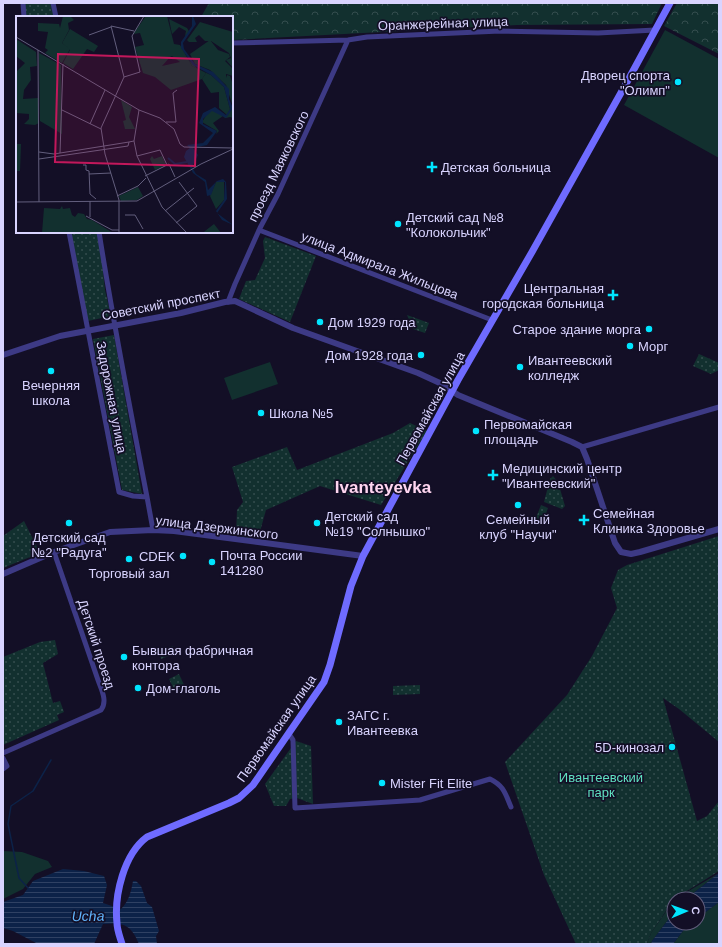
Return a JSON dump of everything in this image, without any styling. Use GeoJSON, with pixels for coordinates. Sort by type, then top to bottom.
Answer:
{"type":"FeatureCollection","features":[{"type":"Feature","properties":{"kind":"main road","name":"Первомайская улица"},"geometry":{"type":"LineString","coordinates":[[122,944],[116,924],[116,901],[125,868],[139,843],[147,837],[240,798],[253,784],[289,734],[326,678],[351,586],[363,556],[452,391],[532,252],[670,3]]}},
{"type":"Feature","properties":{"kind":"street"},"geometry":{"type":"LineString","coordinates":[[23,3],[24,16]]}},
{"type":"Feature","properties":{"kind":"street"},"geometry":{"type":"LineString","coordinates":[[53,3],[56,16]]}},
{"type":"Feature","properties":{"kind":"street","name":"Оранжерейная улица"},"geometry":{"type":"LineString","coordinates":[[233,43],[348,40],[367,36],[500,31],[598,32],[655,30]]}},
{"type":"Feature","properties":{"kind":"street","name":"проезд Маяковского"},"geometry":{"type":"LineString","coordinates":[[228,302],[259,230],[284,180],[348,40]]}},
{"type":"Feature","properties":{"kind":"street","name":"улица Адмирала Жильцова"},"geometry":{"type":"LineString","coordinates":[[259,230],[492,320]]}},
{"type":"Feature","properties":{"kind":"street","name":"Задорожная улица"},"geometry":{"type":"LineString","coordinates":[[69,233],[119,492],[134,496],[147,496]]}},
{"type":"Feature","properties":{"kind":"street","name":"Задорожная улица"},"geometry":{"type":"LineString","coordinates":[[100,233],[109,299],[115,324],[153,530]]}},
{"type":"Feature","properties":{"kind":"street","name":"Советский проспект"},"geometry":{"type":"LineString","coordinates":[[3,355],[60,336],[115,324],[181,313],[228,302],[235,302],[293,328],[402,367],[442,384],[463,397],[582,447]]}},
{"type":"Feature","properties":{"kind":"street"},"geometry":{"type":"LineString","coordinates":[[719,407],[582,447],[588,459],[615,543],[621,552],[631,554],[640,552],[719,529]]}},
{"type":"Feature","properties":{"kind":"street","name":"улица Дзержинского"},"geometry":{"type":"LineString","coordinates":[[3,574],[54,552],[110,532],[153,530],[363,556]]}},
{"type":"Feature","properties":{"kind":"street","name":"Детский проезд"},"geometry":{"type":"LineString","coordinates":[[3,753],[101,710],[104,706],[98,680],[54,552]]}},
{"type":"Feature","properties":{"kind":"street"},"geometry":{"type":"LineString","coordinates":[[289,734],[293,740],[295,808],[420,800],[490,779],[502,787],[511,807]]}},
{"type":"Feature","properties":{"kind":"street"},"geometry":{"type":"LineString","coordinates":[[3,758],[5,767]]}},
{"type":"Feature","properties":{"kind":"green space"},"geometry":{"type":"Polygon","coordinates":[[[23,3],[53,3],[56,16],[24,16],[23,3]]]}},
{"type":"Feature","properties":{"kind":"green space"},"geometry":{"type":"Polygon","coordinates":[[[209,3],[662,3],[652,24],[517,25],[233,40],[233,16],[202,16],[209,3]]]}},
{"type":"Feature","properties":{"kind":"green space"},"geometry":{"type":"Polygon","coordinates":[[[677,3],[719,3],[719,54],[664,26],[677,3]]]}},
{"type":"Feature","properties":{"kind":"green space","name":"Дворец спорта \"Олимп\""},"geometry":{"type":"Polygon","coordinates":[[[665,30],[719,59],[719,158],[624,105],[665,30]]]}},
{"type":"Feature","properties":{"kind":"green space"},"geometry":{"type":"Polygon","coordinates":[[[68,233],[99,233],[105,290],[111,316],[88,321],[68,233]]]}},
{"type":"Feature","properties":{"kind":"green space"},"geometry":{"type":"Polygon","coordinates":[[[265,237],[316,256],[290,322],[239,299],[246,281],[255,280],[265,258],[263,241],[265,237]]]}},
{"type":"Feature","properties":{"kind":"green space"},"geometry":{"type":"Polygon","coordinates":[[[407,315],[429,323],[425,333],[413,329],[407,315]]]}},
{"type":"Feature","properties":{"kind":"green space"},"geometry":{"type":"Polygon","coordinates":[[[114,335],[142,494],[122,490],[93,339],[114,335]]]}},
{"type":"Feature","properties":{"kind":"green space"},"geometry":{"type":"Polygon","coordinates":[[[699,354],[719,363],[719,370],[711,374],[693,366],[699,354]]]}},
{"type":"Feature","properties":{"kind":"green space"},"geometry":{"type":"Polygon","coordinates":[[[270,362],[278,384],[232,400],[224,378],[270,362]]]}},
{"type":"Feature","properties":{"kind":"green space"},"geometry":{"type":"Polygon","coordinates":[[[410,423],[427,431],[381,505],[320,486],[266,510],[259,535],[247,538],[236,535],[237,510],[243,502],[232,467],[287,447],[297,470],[393,433],[410,423]]]}},
{"type":"Feature","properties":{"kind":"green space"},"geometry":{"type":"Polygon","coordinates":[[[553,476],[558,482],[565,506],[562,509],[544,502],[550,479],[553,476]]]}},
{"type":"Feature","properties":{"kind":"green space"},"geometry":{"type":"Polygon","coordinates":[[[541,505],[548,508],[543,521],[536,518],[541,505]]]}},
{"type":"Feature","properties":{"kind":"green space"},"geometry":{"type":"Polygon","coordinates":[[[24,521],[40,553],[3,568],[3,536],[24,521]]]}},
{"type":"Feature","properties":{"kind":"green space","name":"Ивантеевский парк"},"geometry":{"type":"Polygon","coordinates":[[[719,536],[719,742],[679,709],[663,698],[697,821],[707,816],[719,801],[719,871],[687,891],[666,891],[666,911],[651,933],[647,944],[576,944],[544,875],[505,762],[567,695],[592,656],[617,608],[611,588],[618,570],[627,565],[719,536]]]}},
{"type":"Feature","properties":{"kind":"green space"},"geometry":{"type":"Polygon","coordinates":[[[55,640],[58,654],[43,663],[53,703],[60,701],[64,712],[57,715],[59,720],[3,745],[3,657],[40,642],[55,640]]]}},
{"type":"Feature","properties":{"kind":"green space"},"geometry":{"type":"Polygon","coordinates":[[[173,646],[174,654],[161,659],[159,649],[173,646]]]}},
{"type":"Feature","properties":{"kind":"green space"},"geometry":{"type":"Polygon","coordinates":[[[179,674],[185,687],[175,691],[169,679],[179,674]]]}},
{"type":"Feature","properties":{"kind":"green space"},"geometry":{"type":"Polygon","coordinates":[[[420,685],[420,694],[393,695],[393,686],[420,685]]]}},
{"type":"Feature","properties":{"kind":"green space"},"geometry":{"type":"Polygon","coordinates":[[[296,741],[311,746],[313,804],[297,798],[290,799],[286,806],[274,806],[265,784],[296,741]]]}},
{"type":"Feature","properties":{"kind":"green space"},"geometry":{"type":"Polygon","coordinates":[[[3,851],[22,852],[48,861],[52,867],[35,874],[23,889],[3,899],[3,851]]]}},
{"type":"Feature","properties":{"kind":"green space"},"geometry":{"type":"Polygon","coordinates":[[[719,873],[696,891],[689,891],[719,873]]]}},
{"type":"Feature","properties":{"kind":"green space"},"geometry":{"type":"Polygon","coordinates":[[[719,902],[719,944],[673,944],[683,931],[706,931],[706,912],[719,902]]]}},
{"type":"Feature","properties":{"kind":"green space"},"geometry":{"type":"Polygon","coordinates":[[[666,911],[666,923],[651,944],[647,944],[651,933],[666,911]]]}},
{"type":"Feature","properties":{"kind":"water","name":"Ucha"},"geometry":{"type":"Polygon","coordinates":[[[63,869],[84,871],[104,876],[107,885],[103,903],[121,909],[129,896],[133,881],[136,881],[141,886],[147,903],[152,907],[159,931],[156,936],[157,944],[139,944],[133,932],[129,928],[116,923],[103,924],[94,944],[38,944],[13,931],[3,928],[3,902],[23,895],[33,881],[63,869]]]}},
{"type":"Feature","properties":{"kind":"water"},"geometry":{"type":"Polygon","coordinates":[[[719,873],[719,902],[706,912],[706,891],[696,891],[719,873]]]}},
{"type":"Feature","properties":{"kind":"water"},"geometry":{"type":"Polygon","coordinates":[[[666,923],[666,931],[683,931],[673,944],[651,944],[666,923]]]}},
{"type":"Feature","properties":{"kind":"waterway"},"geometry":{"type":"LineString","coordinates":[[28,888],[19,878],[8,824],[11,806],[33,791],[51,760]]}},
{"type":"Feature","properties":{"kind":"place","name":"Дворец спорта \"Олимп\""},"geometry":{"type":"Point","coordinates":[678,82]}},
{"type":"Feature","properties":{"kind":"place","name":"Детская больница"},"geometry":{"type":"Point","coordinates":[432,167]}},
{"type":"Feature","properties":{"kind":"place","name":"Детский сад №8 \"Колокольчик\""},"geometry":{"type":"Point","coordinates":[398,224]}},
{"type":"Feature","properties":{"kind":"place","name":"Центральная городская больница"},"geometry":{"type":"Point","coordinates":[613,295]}},
{"type":"Feature","properties":{"kind":"place","name":"Дом 1929 года"},"geometry":{"type":"Point","coordinates":[320,322]}},
{"type":"Feature","properties":{"kind":"place","name":"Старое здание морга"},"geometry":{"type":"Point","coordinates":[649,329]}},
{"type":"Feature","properties":{"kind":"place","name":"Морг"},"geometry":{"type":"Point","coordinates":[630,346]}},
{"type":"Feature","properties":{"kind":"place","name":"Дом 1928 года"},"geometry":{"type":"Point","coordinates":[421,355]}},
{"type":"Feature","properties":{"kind":"place","name":"Ивантеевский колледж"},"geometry":{"type":"Point","coordinates":[520,367]}},
{"type":"Feature","properties":{"kind":"place","name":"Вечерняя школа"},"geometry":{"type":"Point","coordinates":[51,371]}},
{"type":"Feature","properties":{"kind":"place","name":"Школа №5"},"geometry":{"type":"Point","coordinates":[261,413]}},
{"type":"Feature","properties":{"kind":"place","name":"Первомайская площадь"},"geometry":{"type":"Point","coordinates":[476,431]}},
{"type":"Feature","properties":{"kind":"place","name":"Медицинский центр \"Ивантеевский\""},"geometry":{"type":"Point","coordinates":[493,475]}},
{"type":"Feature","properties":{"kind":"place","name":"Семейный клуб \"Научи\""},"geometry":{"type":"Point","coordinates":[518,505]}},
{"type":"Feature","properties":{"kind":"place","name":"Семейная Клиника Здоровье"},"geometry":{"type":"Point","coordinates":[584,520]}},
{"type":"Feature","properties":{"kind":"place","name":"Детский сад №2 \"Радуга\""},"geometry":{"type":"Point","coordinates":[69,523]}},
{"type":"Feature","properties":{"kind":"place","name":"Детский сад №19 \"Солнышко\""},"geometry":{"type":"Point","coordinates":[317,523]}},
{"type":"Feature","properties":{"kind":"place","name":"CDEK"},"geometry":{"type":"Point","coordinates":[183,556]}},
{"type":"Feature","properties":{"kind":"place","name":"Торговый зал"},"geometry":{"type":"Point","coordinates":[129,559]}},
{"type":"Feature","properties":{"kind":"place","name":"Почта России 141280"},"geometry":{"type":"Point","coordinates":[212,562]}},
{"type":"Feature","properties":{"kind":"place","name":"Бывшая фабричная контора"},"geometry":{"type":"Point","coordinates":[124,657]}},
{"type":"Feature","properties":{"kind":"place","name":"Дом-глаголь"},"geometry":{"type":"Point","coordinates":[138,688]}},
{"type":"Feature","properties":{"kind":"place","name":"ЗАГС г. Ивантеевка"},"geometry":{"type":"Point","coordinates":[339,722]}},
{"type":"Feature","properties":{"kind":"place","name":"5D-кинозал"},"geometry":{"type":"Point","coordinates":[672,747]}},
{"type":"Feature","properties":{"kind":"place","name":"Mister Fit Elite"},"geometry":{"type":"Point","coordinates":[382,783]}},
{"type":"Feature","properties":{"kind":"district","name":"Ivanteyevka"},"geometry":{"type":"Point","coordinates":[383,487]}}]}
